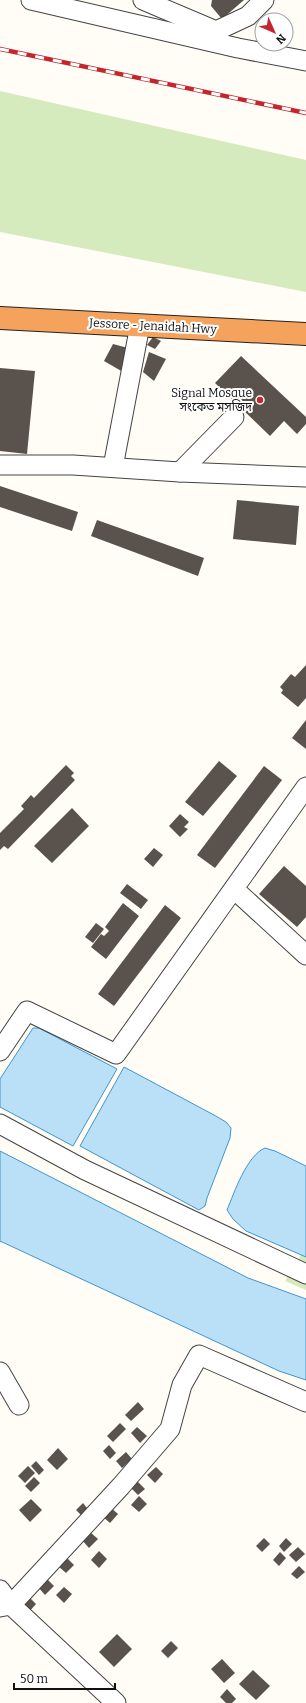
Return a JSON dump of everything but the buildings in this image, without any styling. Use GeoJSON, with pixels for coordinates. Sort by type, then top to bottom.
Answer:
{"type":"FeatureCollection","features":[{"type":"Feature","properties":{"kind":"highway","name":"Jessore - Jenaidah Hwy"},"geometry":{"type":"LineString","coordinates":[[0,318],[306,334]]}},
{"type":"Feature","properties":{"kind":"street"},"geometry":{"type":"LineString","coordinates":[[31,0],[238,48],[306,61]]}},
{"type":"Feature","properties":{"kind":"street"},"geometry":{"type":"LineString","coordinates":[[142,0],[216,31],[248,16],[264,0]]}},
{"type":"Feature","properties":{"kind":"street"},"geometry":{"type":"LineString","coordinates":[[113,467],[140,325]]}},
{"type":"Feature","properties":{"kind":"street"},"geometry":{"type":"LineString","coordinates":[[180,472],[234,417]]}},
{"type":"Feature","properties":{"kind":"street"},"geometry":{"type":"LineString","coordinates":[[0,465],[73,465],[180,472],[306,477]]}},
{"type":"Feature","properties":{"kind":"street"},"geometry":{"type":"LineString","coordinates":[[0,1052],[27,1011],[116,1054],[306,787]]}},
{"type":"Feature","properties":{"kind":"street"},"geometry":{"type":"LineString","coordinates":[[234,889],[306,955]]}},
{"type":"Feature","properties":{"kind":"street"},"geometry":{"type":"LineString","coordinates":[[0,1124],[85,1170],[306,1274]]}},
{"type":"Feature","properties":{"kind":"street"},"geometry":{"type":"LineString","coordinates":[[6,1606],[121,1486],[170,1429],[182,1385],[199,1355],[306,1402]]}},
{"type":"Feature","properties":{"kind":"street"},"geometry":{"type":"LineString","coordinates":[[0,1372],[19,1405]]}},
{"type":"Feature","properties":{"kind":"street"},"geometry":{"type":"LineString","coordinates":[[0,1590],[6,1606],[116,1703]]}},
{"type":"Feature","properties":{"kind":"green space"},"geometry":{"type":"Polygon","coordinates":[[[0,91],[306,160],[306,292],[0,232],[0,91]]]}},
{"type":"Feature","properties":{"kind":"green space"},"geometry":{"type":"Polygon","coordinates":[[[306,1247],[306,1290],[285,1281],[306,1247]]]}},
{"type":"Feature","properties":{"kind":"water"},"geometry":{"type":"Polygon","coordinates":[[[33,1028],[39,1028],[117,1069],[73,1146],[0,1107],[0,1079],[33,1028]]]}},
{"type":"Feature","properties":{"kind":"water"},"geometry":{"type":"Polygon","coordinates":[[[124,1067],[214,1115],[226,1122],[231,1128],[230,1138],[205,1206],[199,1210],[80,1146],[124,1067]]]}},
{"type":"Feature","properties":{"kind":"water"},"geometry":{"type":"Polygon","coordinates":[[[265,1148],[275,1151],[306,1166],[306,1257],[246,1231],[233,1219],[227,1210],[237,1185],[247,1166],[258,1152],[265,1148]]]}},
{"type":"Feature","properties":{"kind":"water"},"geometry":{"type":"Polygon","coordinates":[[[0,1151],[248,1278],[306,1299],[306,1380],[279,1371],[0,1241],[0,1151]]]}},
{"type":"Feature","properties":{"kind":"railway"},"geometry":{"type":"LineString","coordinates":[[0,49],[306,113]]}},
{"type":"Feature","properties":{"kind":"place","name":"Signal Mosque সংকেত মসজিদ"},"geometry":{"type":"Point","coordinates":[260,400]}}]}
